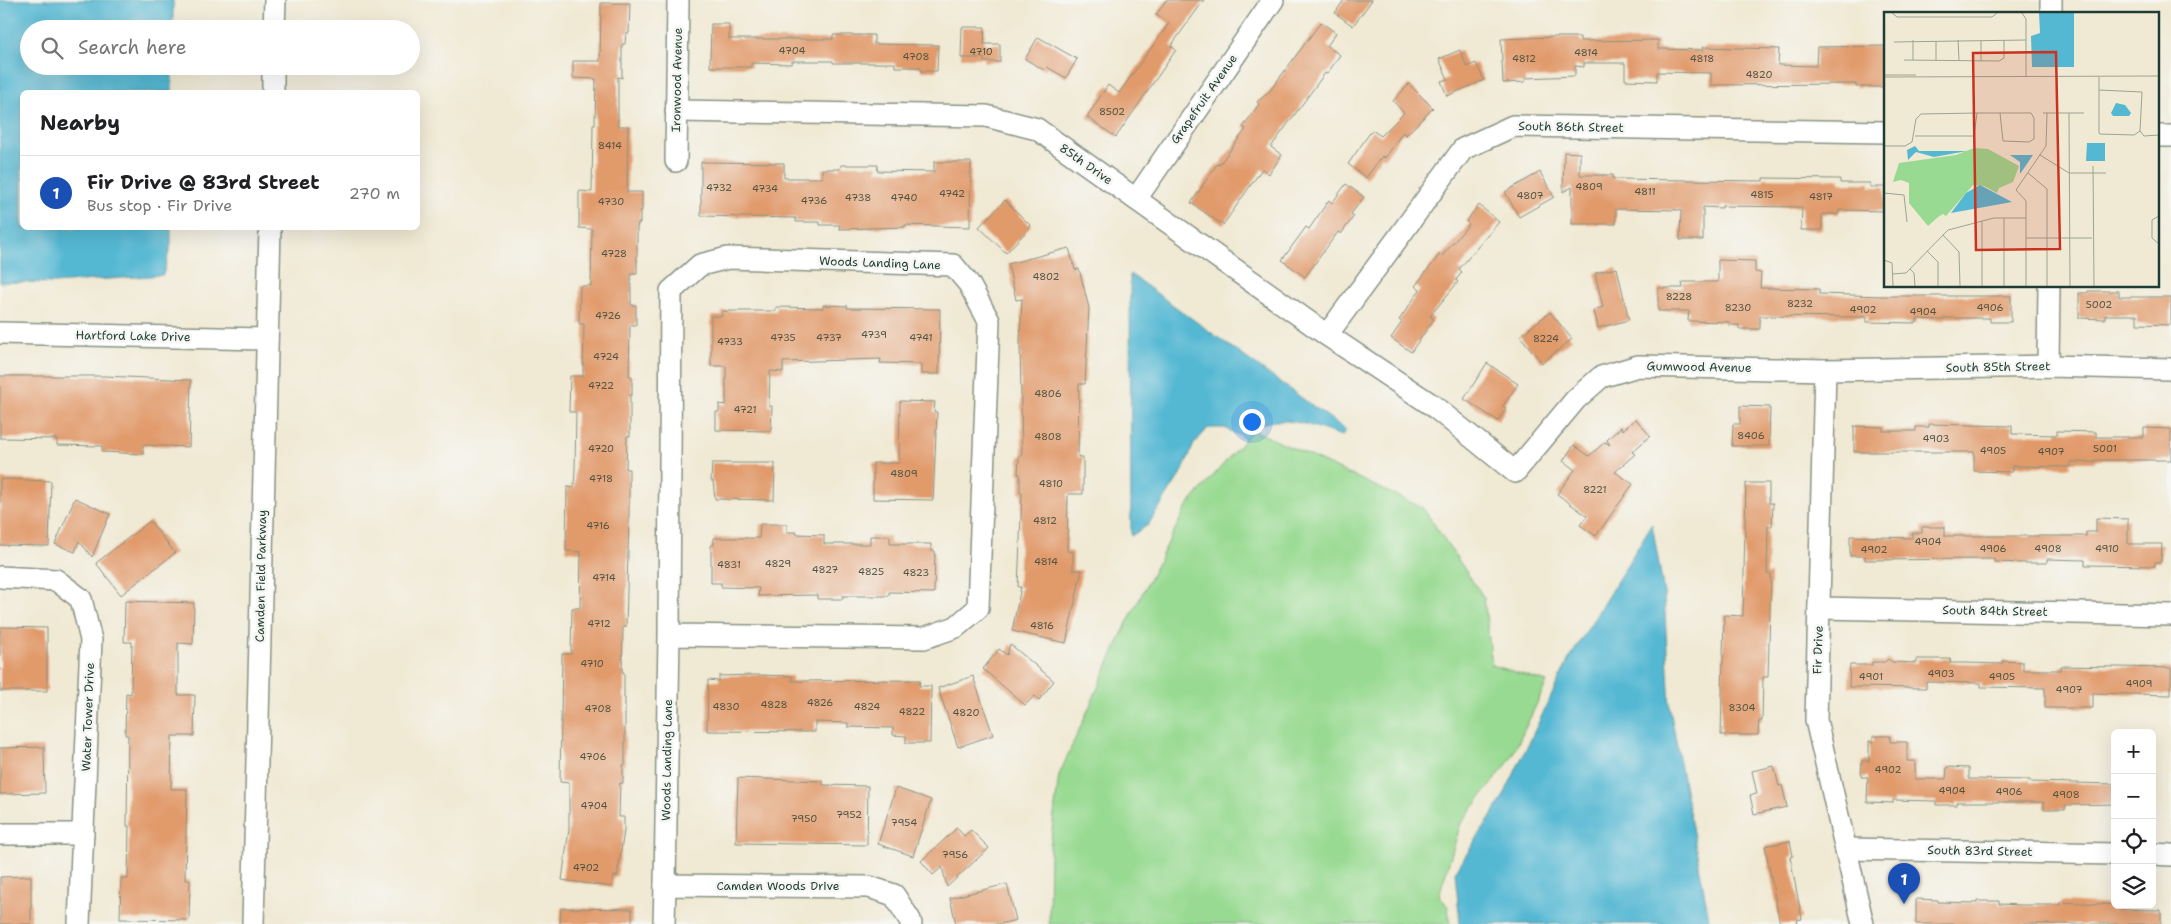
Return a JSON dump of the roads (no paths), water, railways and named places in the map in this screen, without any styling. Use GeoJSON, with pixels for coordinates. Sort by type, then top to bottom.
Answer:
{"type":"FeatureCollection","features":[{"type":"Feature","properties":{"kind":"street"},"geometry":{"type":"LineString","coordinates":[[274,20],[275,0]]}},
{"type":"Feature","properties":{"kind":"street","name":"Ironwood Avenue"},"geometry":{"type":"LineString","coordinates":[[676,161],[678,0]]}},
{"type":"Feature","properties":{"kind":"street","name":"Grapefruit Avenue"},"geometry":{"type":"LineString","coordinates":[[1136,199],[1273,0]]}},
{"type":"Feature","properties":{"kind":"street"},"geometry":{"type":"LineString","coordinates":[[273,75],[273,90]]}},
{"type":"Feature","properties":{"kind":"street","name":"85th Drive"},"geometry":{"type":"LineString","coordinates":[[676,111],[986,116],[1037,129],[1327,335],[1432,405]]}},
{"type":"Feature","properties":{"kind":"street","name":"South 86th Street"},"geometry":{"type":"LineString","coordinates":[[1327,335],[1463,149],[1513,126],[1884,132]]}},
{"type":"Feature","properties":{"kind":"street"},"geometry":{"type":"LineString","coordinates":[[2158,136],[2171,136]]}},
{"type":"Feature","properties":{"kind":"street","name":"Camden Field Parkway"},"geometry":{"type":"LineString","coordinates":[[253,924],[270,230]]}},
{"type":"Feature","properties":{"kind":"street","name":"Woods Landing Lane"},"geometry":{"type":"LineString","coordinates":[[665,885],[671,292],[700,264],[728,258],[953,265],[969,284],[989,321],[978,608],[956,627],[924,638],[669,635]]}},
{"type":"Feature","properties":{"kind":"street"},"geometry":{"type":"LineString","coordinates":[[2048,366],[2049,288]]}},
{"type":"Feature","properties":{"kind":"street","name":"Hartford Lake Drive"},"geometry":{"type":"LineString","coordinates":[[0,332],[267,339]]}},
{"type":"Feature","properties":{"kind":"street","name":"Gumwood Avenue"},"geometry":{"type":"LineString","coordinates":[[1432,405],[1515,472],[1576,399],[1601,377],[1638,366],[1825,370]]}},
{"type":"Feature","properties":{"kind":"street","name":"South 85th Street"},"geometry":{"type":"LineString","coordinates":[[1825,370],[2048,366],[2171,369]]}},
{"type":"Feature","properties":{"kind":"street","name":"Fir Drive"},"geometry":{"type":"LineString","coordinates":[[1825,370],[1816,720],[1863,924]]}},
{"type":"Feature","properties":{"kind":"street","name":"Water Tower Drive"},"geometry":{"type":"LineString","coordinates":[[0,577],[56,580],[81,599],[91,640],[79,924]]}},
{"type":"Feature","properties":{"kind":"street","name":"South 84th Street"},"geometry":{"type":"LineString","coordinates":[[1819,608],[2171,615]]}},
{"type":"Feature","properties":{"kind":"street"},"geometry":{"type":"LineString","coordinates":[[0,834],[83,834]]}},
{"type":"Feature","properties":{"kind":"street","name":"South 83rd Street"},"geometry":{"type":"LineString","coordinates":[[1846,848],[2111,854]]}},
{"type":"Feature","properties":{"kind":"street"},"geometry":{"type":"LineString","coordinates":[[2156,854],[2171,855]]}},
{"type":"Feature","properties":{"kind":"street"},"geometry":{"type":"LineString","coordinates":[[664,924],[665,885]]}},
{"type":"Feature","properties":{"kind":"street","name":"Camden Woods Drive"},"geometry":{"type":"LineString","coordinates":[[665,885],[869,887],[894,895],[911,924]]}},
{"type":"Feature","properties":{"kind":"water"},"geometry":{"type":"Polygon","coordinates":[[[0,0],[173,0],[173,20],[20,20],[20,75],[172,75],[172,90],[20,90],[20,230],[171,230],[171,244],[163,275],[54,283],[0,282],[0,0]]]}},
{"type":"Feature","properties":{"kind":"water"},"geometry":{"type":"Polygon","coordinates":[[[1130,274],[1346,430],[1342,436],[1310,425],[1287,421],[1265,423],[1255,428],[1245,439],[1225,428],[1208,428],[1194,444],[1182,472],[1148,525],[1131,536],[1130,274]]]}},
{"type":"Feature","properties":{"kind":"water"},"geometry":{"type":"Polygon","coordinates":[[[1652,524],[1664,593],[1670,709],[1710,924],[1460,924],[1455,872],[1500,803],[1568,661],[1652,524]]]}},
{"type":"Feature","properties":{"kind":"place","name":"Fir Drive @ 83rd Street"},"geometry":{"type":"Point","coordinates":[1904,904]}}]}
